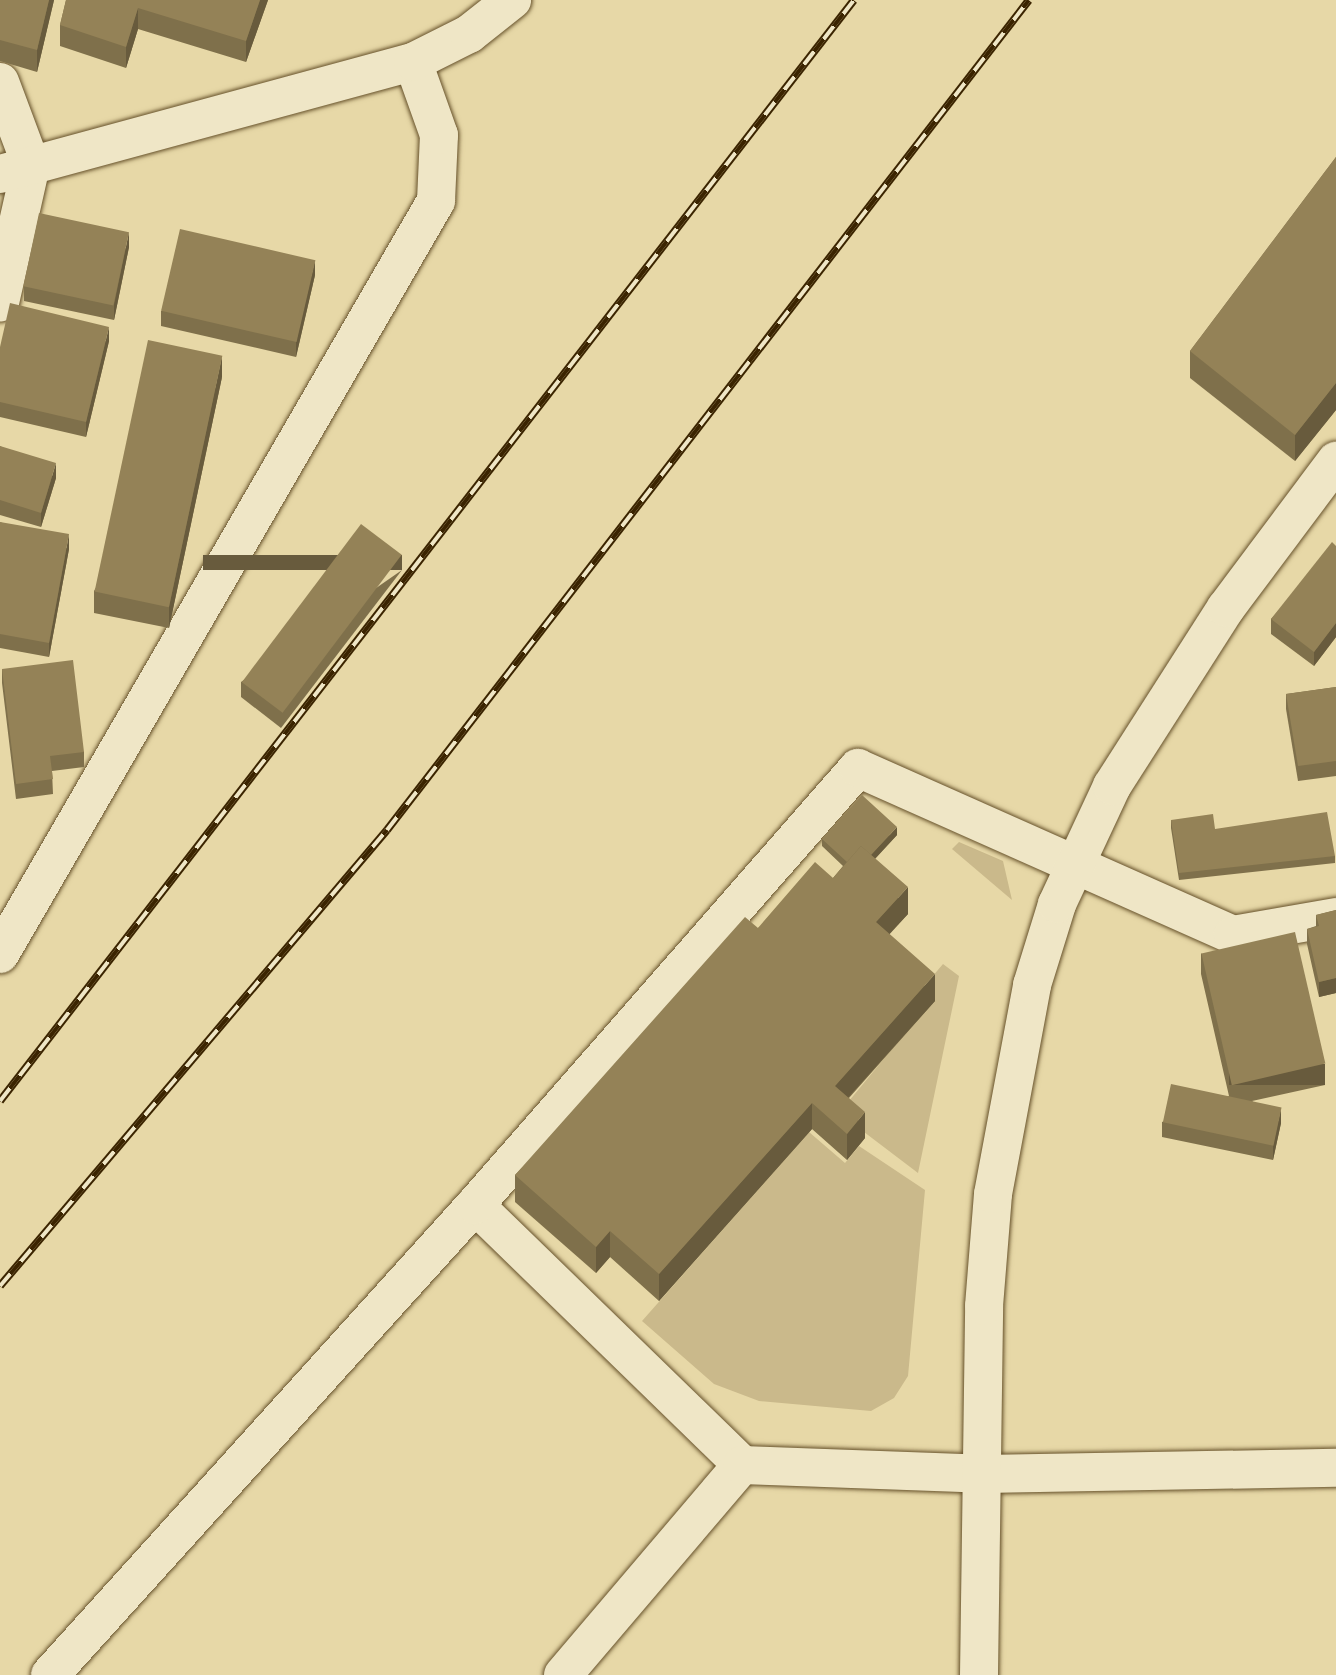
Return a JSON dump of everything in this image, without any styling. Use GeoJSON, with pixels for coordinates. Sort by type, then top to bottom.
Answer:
{"type":"FeatureCollection","features":[{"type":"Feature","properties":{"kind":"street"},"geometry":{"type":"LineString","coordinates":[[15,170],[413,62],[469,34],[512,0]]}},
{"type":"Feature","properties":{"kind":"street"},"geometry":{"type":"LineString","coordinates":[[0,954],[436,201],[439,135],[413,62]]}},
{"type":"Feature","properties":{"kind":"street"},"geometry":{"type":"LineString","coordinates":[[0,82],[15,170],[0,303]]}},
{"type":"Feature","properties":{"kind":"street"},"geometry":{"type":"LineString","coordinates":[[979,1675],[993,1194],[1031,985],[1073,866],[1162,705],[1336,461]]}},
{"type":"Feature","properties":{"kind":"street"},"geometry":{"type":"LineString","coordinates":[[50,1675],[475,1205],[858,768],[1233,935],[1336,917]]}},
{"type":"Feature","properties":{"kind":"street"},"geometry":{"type":"LineString","coordinates":[[475,1205],[742,1465],[983,1474],[1336,1468]]}},
{"type":"Feature","properties":{"kind":"street"},"geometry":{"type":"LineString","coordinates":[[575,1668],[742,1465]]}},
{"type":"Feature","properties":{"kind":"shaded area"},"geometry":{"type":"Polygon","coordinates":[[[959,842],[1003,861],[1012,900],[952,849],[959,842]]]}},
{"type":"Feature","properties":{"kind":"shaded area"},"geometry":{"type":"Polygon","coordinates":[[[943,964],[959,976],[918,1173],[839,1113],[931,1002],[920,991],[943,964]]]}},
{"type":"Feature","properties":{"kind":"shaded area"},"geometry":{"type":"Polygon","coordinates":[[[809,1132],[845,1163],[859,1146],[925,1190],[908,1376],[894,1398],[871,1411],[759,1401],[714,1384],[642,1321],[809,1132]]]}},
{"type":"Feature","properties":{"kind":"building"},"geometry":{"type":"Polygon","coordinates":[[[0,0],[49,0],[37,50],[0,40],[0,0]]]}},
{"type":"Feature","properties":{"kind":"building"},"geometry":{"type":"Polygon","coordinates":[[[66,0],[260,0],[246,41],[138,8],[126,47],[60,25],[66,0]]]}},
{"type":"Feature","properties":{"kind":"building"},"geometry":{"type":"Polygon","coordinates":[[[1336,157],[1336,383],[1295,435],[1190,351],[1336,157]]]}},
{"type":"Feature","properties":{"kind":"building"},"geometry":{"type":"Polygon","coordinates":[[[39,213],[129,232],[113,305],[23,286],[39,213]]]}},
{"type":"Feature","properties":{"kind":"building"},"geometry":{"type":"Polygon","coordinates":[[[180,229],[315,260],[297,342],[161,311],[180,229]]]}},
{"type":"Feature","properties":{"kind":"building"},"geometry":{"type":"Polygon","coordinates":[[[10,303],[109,327],[86,422],[0,402],[0,347],[10,303]]]}},
{"type":"Feature","properties":{"kind":"building"},"geometry":{"type":"Polygon","coordinates":[[[148,340],[222,356],[169,607],[95,591],[148,340]]]}},
{"type":"Feature","properties":{"kind":"building"},"geometry":{"type":"Polygon","coordinates":[[[0,446],[56,463],[41,513],[0,500],[0,446]]]}},
{"type":"Feature","properties":{"kind":"building"},"geometry":{"type":"Polygon","coordinates":[[[0,522],[69,534],[49,643],[0,634],[0,522]]]}},
{"type":"Feature","properties":{"kind":"building"},"geometry":{"type":"Polygon","coordinates":[[[361,524],[402,555],[283,713],[242,682],[361,524]]]}},
{"type":"Feature","properties":{"kind":"building"},"geometry":{"type":"Polygon","coordinates":[[[1332,542],[1336,546],[1336,623],[1314,652],[1271,619],[1332,542]]]}},
{"type":"Feature","properties":{"kind":"building"},"geometry":{"type":"Polygon","coordinates":[[[73,660],[84,752],[50,756],[53,779],[16,784],[2,669],[73,660]]]}},
{"type":"Feature","properties":{"kind":"building"},"geometry":{"type":"Polygon","coordinates":[[[1336,687],[1336,761],[1298,766],[1286,694],[1336,687]]]}},
{"type":"Feature","properties":{"kind":"building"},"geometry":{"type":"Polygon","coordinates":[[[862,795],[897,827],[871,855],[861,846],[847,862],[822,839],[862,795]]]}},
{"type":"Feature","properties":{"kind":"building"},"geometry":{"type":"Polygon","coordinates":[[[1327,812],[1335,856],[1179,873],[1171,820],[1213,814],[1215,829],[1327,812]]]}},
{"type":"Feature","properties":{"kind":"building"},"geometry":{"type":"Polygon","coordinates":[[[861,846],[908,887],[876,922],[935,974],[835,1086],[865,1112],[847,1134],[812,1103],[659,1274],[610,1231],[596,1247],[515,1175],[745,917],[758,928],[815,862],[833,878],[861,846]]]}},
{"type":"Feature","properties":{"kind":"building"},"geometry":{"type":"Polygon","coordinates":[[[1336,910],[1336,978],[1319,982],[1307,929],[1319,926],[1316,915],[1336,910]]]}},
{"type":"Feature","properties":{"kind":"building"},"geometry":{"type":"Polygon","coordinates":[[[1295,932],[1325,1064],[1232,1085],[1201,954],[1295,932]]]}},
{"type":"Feature","properties":{"kind":"building"},"geometry":{"type":"Polygon","coordinates":[[[1171,1084],[1282,1107],[1273,1146],[1163,1122],[1171,1084]]]}},
{"type":"Feature","properties":{"kind":"railway"},"geometry":{"type":"LineString","coordinates":[[0,1101],[854,0]]}},
{"type":"Feature","properties":{"kind":"railway"},"geometry":{"type":"LineString","coordinates":[[0,1286],[387,830],[1029,0]]}}]}
